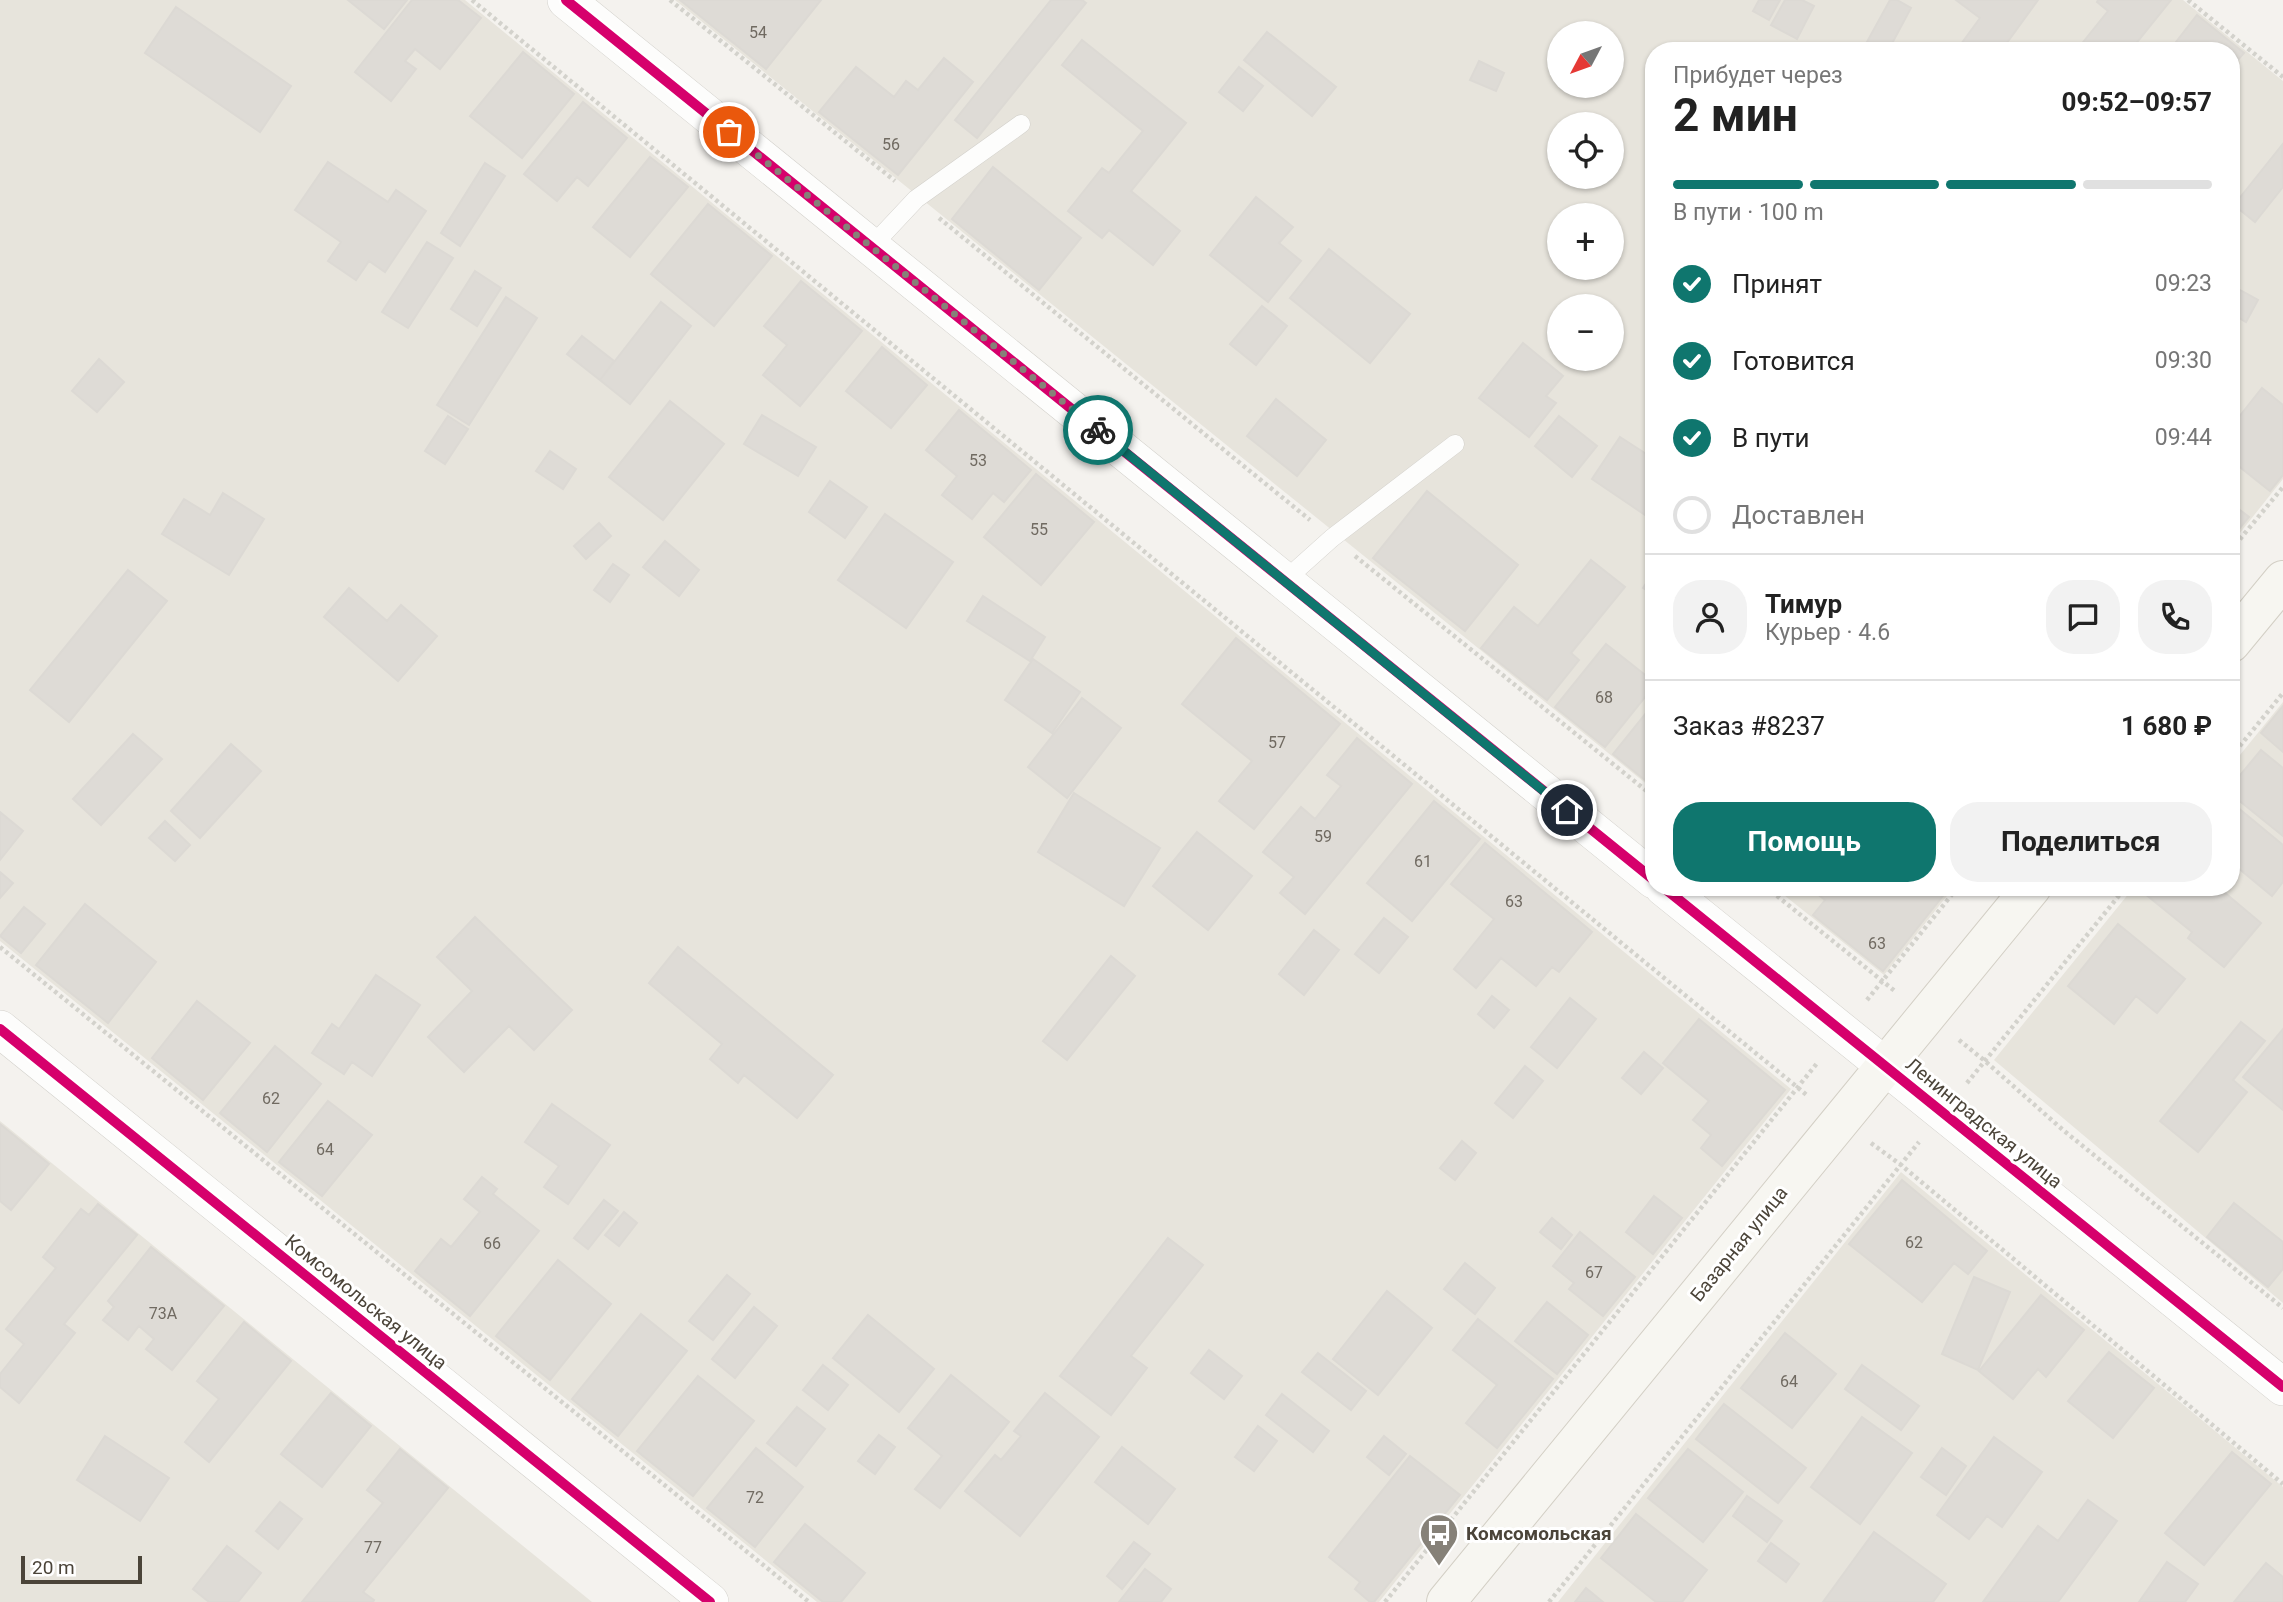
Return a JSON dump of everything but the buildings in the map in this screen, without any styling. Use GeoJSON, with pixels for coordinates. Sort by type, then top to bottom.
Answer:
{"type":"FeatureCollection","features":[{"type":"Feature","properties":{"kind":"main road"},"geometry":{"type":"LineString","coordinates":[[2240,632],[2283,580]]}},
{"type":"Feature","properties":{"kind":"main road","name":"Базарная улица"},"geometry":{"type":"LineString","coordinates":[[1447,1602],[2025,896]]}},
{"type":"Feature","properties":{"kind":"street"},"geometry":{"type":"LineString","coordinates":[[566,0],[1645,873]]}},
{"type":"Feature","properties":{"kind":"street","name":"Ленинградская улица"},"geometry":{"type":"LineString","coordinates":[[1673,896],[2283,1387]]}},
{"type":"Feature","properties":{"kind":"street","name":"Комсомольская улица"},"geometry":{"type":"LineString","coordinates":[[0,1029],[710,1602]]}},
{"type":"Feature","properties":{"kind":"lane"},"geometry":{"type":"LineString","coordinates":[[871,247],[916,199],[1021,124]]}},
{"type":"Feature","properties":{"kind":"lane"},"geometry":{"type":"LineString","coordinates":[[1284,581],[1332,538],[1455,444]]}},
{"type":"Feature","properties":{"kind":"path"},"geometry":{"type":"LineString","coordinates":[[472,0],[1797,1088],[1901,1165],[2283,1484]]}},
{"type":"Feature","properties":{"kind":"path"},"geometry":{"type":"LineString","coordinates":[[670,0],[1645,790]]}},
{"type":"Feature","properties":{"kind":"path"},"geometry":{"type":"LineString","coordinates":[[2188,0],[2240,42]]}},
{"type":"Feature","properties":{"kind":"path"},"geometry":{"type":"LineString","coordinates":[[2240,42],[2283,77]]}},
{"type":"Feature","properties":{"kind":"path"},"geometry":{"type":"LineString","coordinates":[[2240,539],[2283,486]]}},
{"type":"Feature","properties":{"kind":"path"},"geometry":{"type":"LineString","coordinates":[[2240,746],[2283,693]]}},
{"type":"Feature","properties":{"kind":"path"},"geometry":{"type":"LineString","coordinates":[[1777,896],[1985,1060],[2063,1130],[2283,1308]]}},
{"type":"Feature","properties":{"kind":"path"},"geometry":{"type":"LineString","coordinates":[[1385,1602],[1951,896]]}},
{"type":"Feature","properties":{"kind":"path"},"geometry":{"type":"LineString","coordinates":[[1549,1602],[2119,896]]}},
{"type":"Feature","properties":{"kind":"path"},"geometry":{"type":"LineString","coordinates":[[0,947],[809,1602]]}},
{"type":"Feature","properties":{"kind":"shaded area"},"geometry":{"type":"Polygon","coordinates":[[[0,0],[465,0],[1791,1089],[1379,1602],[817,1602],[0,941],[0,0]]]}},
{"type":"Feature","properties":{"kind":"shaded area"},"geometry":{"type":"Polygon","coordinates":[[[675,0],[2183,0],[2235,42],[1645,42],[1645,783],[675,0]]]}},
{"type":"Feature","properties":{"kind":"shaded area"},"geometry":{"type":"Polygon","coordinates":[[[2240,46],[2283,81],[2283,479],[2240,533],[2240,46]]]}},
{"type":"Feature","properties":{"kind":"shaded area"},"geometry":{"type":"Polygon","coordinates":[[[2283,702],[2283,1303],[1994,1060],[2127,896],[2240,896],[2240,755],[2283,702]]]}},
{"type":"Feature","properties":{"kind":"shaded area"},"geometry":{"type":"Polygon","coordinates":[[[1785,896],[1947,896],[1884,975],[1785,896]]]}},
{"type":"Feature","properties":{"kind":"shaded area"},"geometry":{"type":"Polygon","coordinates":[[[0,1121],[592,1602],[0,1602],[0,1121]]]}},
{"type":"Feature","properties":{"kind":"shaded area"},"geometry":{"type":"Polygon","coordinates":[[[1901,1172],[2283,1487],[2283,1602],[1558,1602],[1901,1172]]]}},
{"type":"Feature","properties":{"kind":"cycle path"},"geometry":{"type":"LineString","coordinates":[[566,0],[1645,873]]}},
{"type":"Feature","properties":{"kind":"cycle path"},"geometry":{"type":"LineString","coordinates":[[1674,896],[2283,1387]]}},
{"type":"Feature","properties":{"kind":"cycle path"},"geometry":{"type":"LineString","coordinates":[[0,1029],[710,1602]]}},
{"type":"Feature","properties":{"kind":"way so far"},"geometry":{"type":"LineString","coordinates":[[729,132],[1098,430]]}},
{"type":"Feature","properties":{"kind":"place","name":"Комсомольская"},"geometry":{"type":"Point","coordinates":[1439,1567]}},
{"type":"Feature","properties":{"kind":"route"},"geometry":{"type":"LineString","coordinates":[[1098,430],[1567,810]]}}]}
